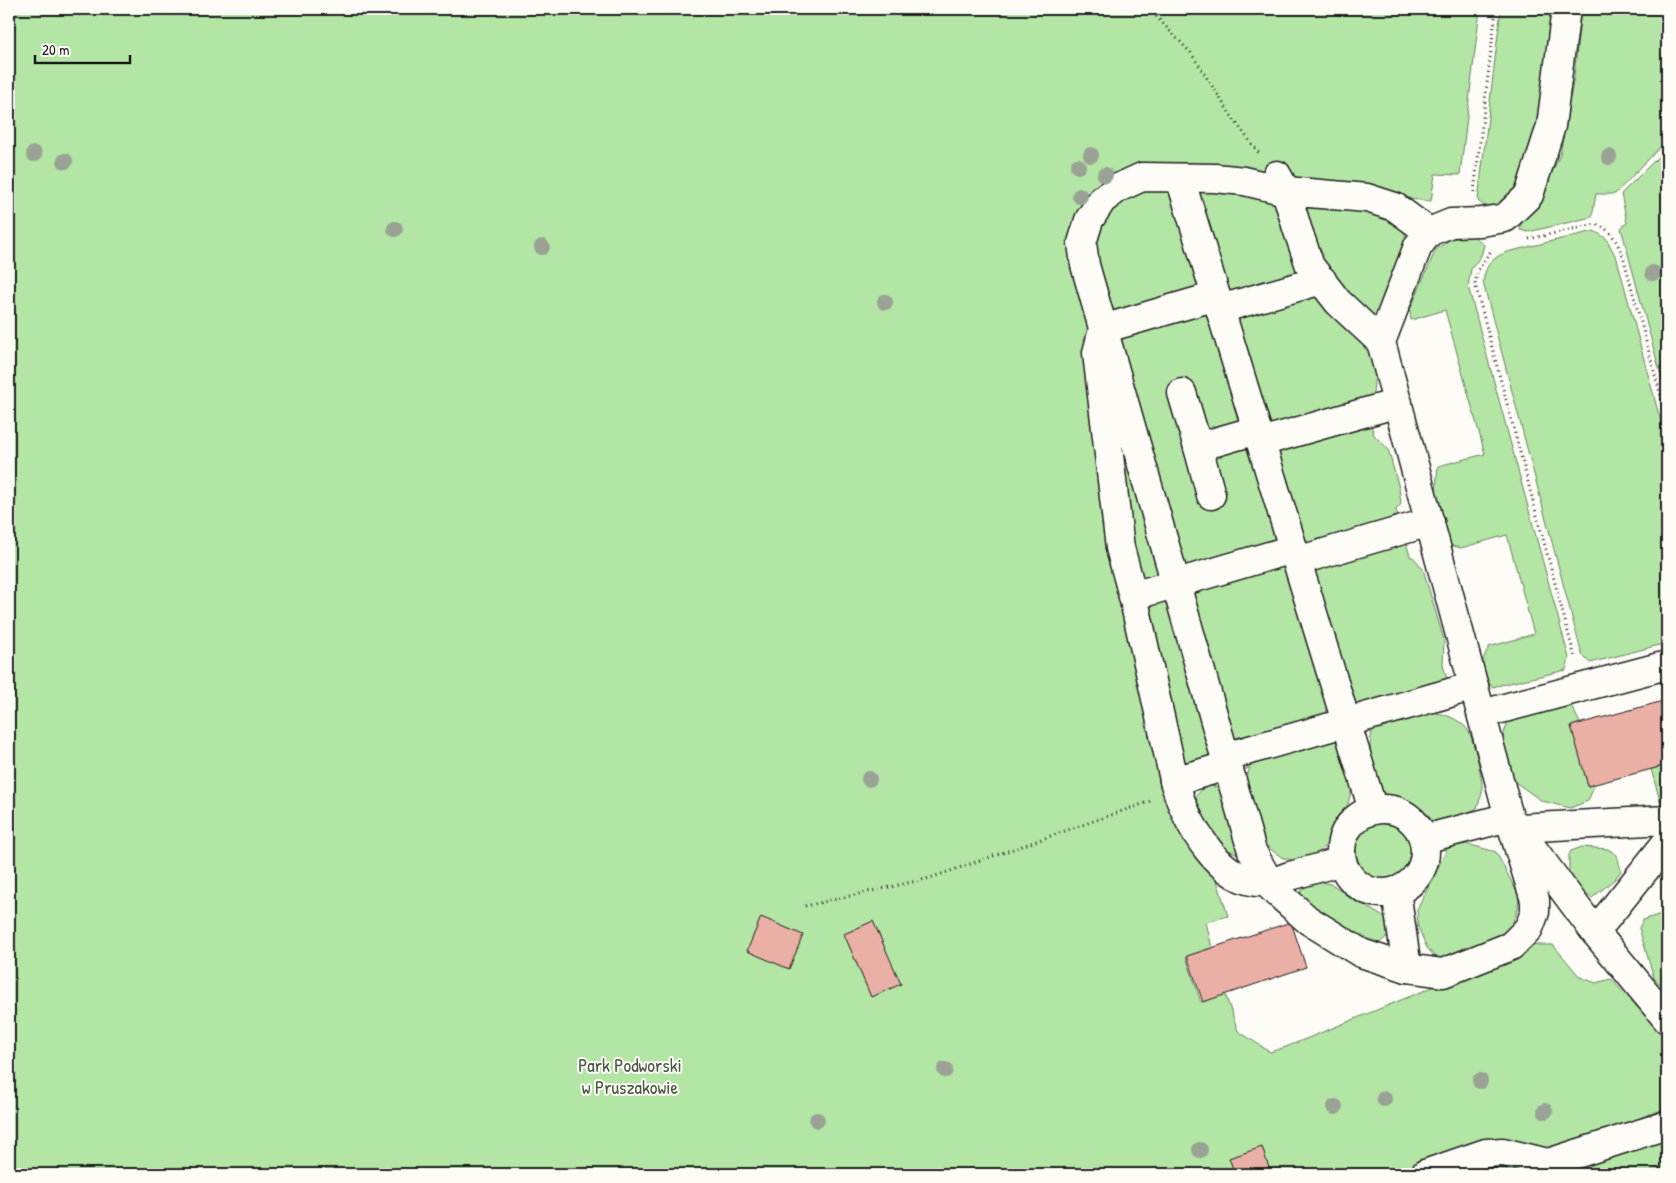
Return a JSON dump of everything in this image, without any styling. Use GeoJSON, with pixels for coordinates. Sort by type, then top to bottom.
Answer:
{"type":"FeatureCollection","features":[{"type":"Feature","properties":{"kind":"lane"},"geometry":{"type":"LineString","coordinates":[[1381,342],[1418,246],[1429,232],[1451,223],[1505,218],[1529,195],[1552,126],[1566,9]]}},
{"type":"Feature","properties":{"kind":"lane"},"geometry":{"type":"LineString","coordinates":[[1281,183],[1310,266],[1338,302],[1381,342],[1474,686],[1535,900],[1535,912],[1529,928],[1510,946],[1443,973],[1407,968],[1361,952],[1308,920],[1272,888],[1252,851],[1085,265],[1082,243],[1090,220],[1102,200],[1118,188],[1142,178],[1215,178],[1281,183],[1366,198],[1395,207],[1429,232]]}},
{"type":"Feature","properties":{"kind":"lane"},"geometry":{"type":"LineString","coordinates":[[1180,178],[1373,810]]}},
{"type":"Feature","properties":{"kind":"lane"},"geometry":{"type":"LineString","coordinates":[[1103,329],[1322,280]]}},
{"type":"Feature","properties":{"kind":"lane"},"geometry":{"type":"LineString","coordinates":[[1103,329],[1098,353],[1120,548],[1181,803],[1199,839],[1227,869],[1252,882],[1269,882],[1342,861]]}},
{"type":"Feature","properties":{"kind":"lane"},"geometry":{"type":"LineString","coordinates":[[1182,393],[1212,495]]}},
{"type":"Feature","properties":{"kind":"lane"},"geometry":{"type":"LineString","coordinates":[[1198,447],[1259,436],[1398,403]]}},
{"type":"Feature","properties":{"kind":"lane"},"geometry":{"type":"LineString","coordinates":[[1133,596],[1430,522]]}},
{"type":"Feature","properties":{"kind":"lane"},"geometry":{"type":"LineString","coordinates":[[1482,714],[1667,665]]}},
{"type":"Feature","properties":{"kind":"lane"},"geometry":{"type":"LineString","coordinates":[[1176,786],[1226,761],[1474,686]]}},
{"type":"Feature","properties":{"kind":"lane"},"geometry":{"type":"LineString","coordinates":[[1379,808],[1393,809],[1406,815],[1416,824],[1424,840],[1426,851],[1423,867],[1414,880],[1396,891],[1386,893],[1371,892],[1358,885],[1348,874],[1342,861],[1341,846],[1346,831],[1354,820],[1366,812],[1379,808]]}},
{"type":"Feature","properties":{"kind":"lane"},"geometry":{"type":"LineString","coordinates":[[1424,840],[1513,822],[1667,820]]}},
{"type":"Feature","properties":{"kind":"lane"},"geometry":{"type":"LineString","coordinates":[[1513,822],[1596,932],[1667,1019]]}},
{"type":"Feature","properties":{"kind":"lane"},"geometry":{"type":"LineString","coordinates":[[1596,932],[1667,842]]}},
{"type":"Feature","properties":{"kind":"lane"},"geometry":{"type":"LineString","coordinates":[[1396,891],[1407,968]]}},
{"type":"Feature","properties":{"kind":"lane"},"geometry":{"type":"LineString","coordinates":[[1425,1174],[1486,1153],[1503,1152],[1548,1169],[1667,1124]]}},
{"type":"Feature","properties":{"kind":"path"},"geometry":{"type":"LineString","coordinates":[[1149,9],[1191,52],[1234,120],[1281,183]]}},
{"type":"Feature","properties":{"kind":"path"},"geometry":{"type":"LineString","coordinates":[[1470,222],[1496,9]]}},
{"type":"Feature","properties":{"kind":"path"},"geometry":{"type":"LineString","coordinates":[[1529,239],[1595,224],[1604,227],[1614,236],[1623,256],[1667,420]]}},
{"type":"Feature","properties":{"kind":"path"},"geometry":{"type":"LineString","coordinates":[[1493,248],[1478,270],[1474,284],[1584,687]]}},
{"type":"Feature","properties":{"kind":"path"},"geometry":{"type":"LineString","coordinates":[[805,906],[930,878],[1176,786]]}},
{"type":"Feature","properties":{"kind":"green space","name":"Park Podworski w Pruszakowie"},"geometry":{"type":"Polygon","coordinates":[[[9,9],[1480,9],[1460,175],[1435,174],[1431,201],[1409,199],[1396,194],[1406,239],[1383,300],[1370,421],[1374,435],[1388,449],[1399,488],[1401,504],[1396,510],[1410,556],[1423,569],[1444,640],[1443,665],[1455,707],[1436,713],[1455,719],[1467,728],[1476,753],[1482,795],[1477,808],[1465,814],[1438,821],[1425,819],[1389,797],[1380,788],[1371,765],[1370,747],[1372,732],[1339,742],[1349,770],[1352,788],[1348,804],[1332,838],[1315,857],[1297,861],[1283,858],[1263,844],[1244,783],[1250,768],[1188,786],[1228,916],[1206,922],[1212,948],[1186,957],[1201,1002],[1225,994],[1238,1031],[1270,1052],[1536,945],[1553,945],[1580,977],[1596,983],[1611,979],[1667,1039],[1667,1108],[1642,1117],[1651,1143],[1660,1140],[1667,1142],[1667,1174],[9,1174],[9,9]]]}},
{"type":"Feature","properties":{"kind":"green space"},"geometry":{"type":"Polygon","coordinates":[[[1501,9],[1553,9],[1537,123],[1526,177],[1509,199],[1488,209],[1478,201],[1501,9]]]}},
{"type":"Feature","properties":{"kind":"green space"},"geometry":{"type":"Polygon","coordinates":[[[1581,9],[1667,9],[1667,140],[1615,194],[1596,194],[1592,217],[1528,232],[1520,230],[1522,221],[1539,199],[1560,155],[1574,77],[1581,9]]]}},
{"type":"Feature","properties":{"kind":"green space"},"geometry":{"type":"Polygon","coordinates":[[[1667,148],[1667,398],[1621,228],[1627,223],[1621,194],[1667,148]]]}},
{"type":"Feature","properties":{"kind":"green space"},"geometry":{"type":"Polygon","coordinates":[[[1594,231],[1606,238],[1617,259],[1667,445],[1667,643],[1590,663],[1582,655],[1483,282],[1490,263],[1507,252],[1594,231]]]}},
{"type":"Feature","properties":{"kind":"green space"},"geometry":{"type":"Polygon","coordinates":[[[1473,235],[1484,245],[1481,256],[1471,269],[1468,286],[1569,658],[1566,670],[1492,687],[1482,667],[1489,647],[1534,634],[1507,535],[1461,548],[1449,545],[1438,506],[1436,488],[1438,466],[1485,454],[1445,310],[1411,320],[1410,310],[1436,249],[1451,239],[1473,235]]]}},
{"type":"Feature","properties":{"kind":"green space"},"geometry":{"type":"Polygon","coordinates":[[[1561,703],[1572,707],[1580,723],[1572,726],[1588,786],[1595,784],[1588,801],[1570,808],[1542,801],[1512,780],[1499,749],[1509,718],[1561,703]]]}},
{"type":"Feature","properties":{"kind":"green space"},"geometry":{"type":"Polygon","coordinates":[[[1667,765],[1667,799],[1660,801],[1651,769],[1667,765]]]}},
{"type":"Feature","properties":{"kind":"green space"},"geometry":{"type":"Polygon","coordinates":[[[1206,785],[1222,788],[1238,854],[1226,849],[1211,830],[1195,797],[1206,785]]]}},
{"type":"Feature","properties":{"kind":"green space"},"geometry":{"type":"Polygon","coordinates":[[[1379,823],[1389,823],[1404,831],[1410,840],[1412,851],[1410,862],[1404,871],[1389,879],[1379,879],[1368,874],[1361,867],[1356,856],[1356,846],[1361,835],[1368,828],[1379,823]]]}},
{"type":"Feature","properties":{"kind":"green space"},"geometry":{"type":"Polygon","coordinates":[[[1467,844],[1496,852],[1519,896],[1518,908],[1512,925],[1502,937],[1448,962],[1438,960],[1427,948],[1418,927],[1417,910],[1448,847],[1467,844]]]}},
{"type":"Feature","properties":{"kind":"green space"},"geometry":{"type":"Polygon","coordinates":[[[1582,847],[1608,849],[1617,855],[1621,871],[1615,879],[1592,898],[1569,880],[1569,855],[1571,851],[1582,847]]]}},
{"type":"Feature","properties":{"kind":"green space"},"geometry":{"type":"Polygon","coordinates":[[[1316,880],[1333,885],[1388,920],[1388,936],[1379,943],[1338,928],[1298,898],[1306,882],[1316,880]]]}},
{"type":"Feature","properties":{"kind":"green space"},"geometry":{"type":"Polygon","coordinates":[[[1667,912],[1667,981],[1660,984],[1654,978],[1639,928],[1643,920],[1667,912]]]}},
{"type":"Feature","properties":{"kind":"building"},"geometry":{"type":"Polygon","coordinates":[[[1667,700],[1667,765],[1588,786],[1571,726],[1667,700]]]}},
{"type":"Feature","properties":{"kind":"building"},"geometry":{"type":"Polygon","coordinates":[[[761,917],[803,935],[789,969],[747,951],[761,917]]]}},
{"type":"Feature","properties":{"kind":"building"},"geometry":{"type":"Polygon","coordinates":[[[873,921],[901,984],[871,997],[844,934],[873,921]]]}},
{"type":"Feature","properties":{"kind":"building"},"geometry":{"type":"Polygon","coordinates":[[[1291,922],[1306,967],[1203,1002],[1187,956],[1291,922]]]}},
{"type":"Feature","properties":{"kind":"building"},"geometry":{"type":"Polygon","coordinates":[[[1262,1147],[1271,1174],[1235,1174],[1229,1158],[1262,1147]]]}}]}
